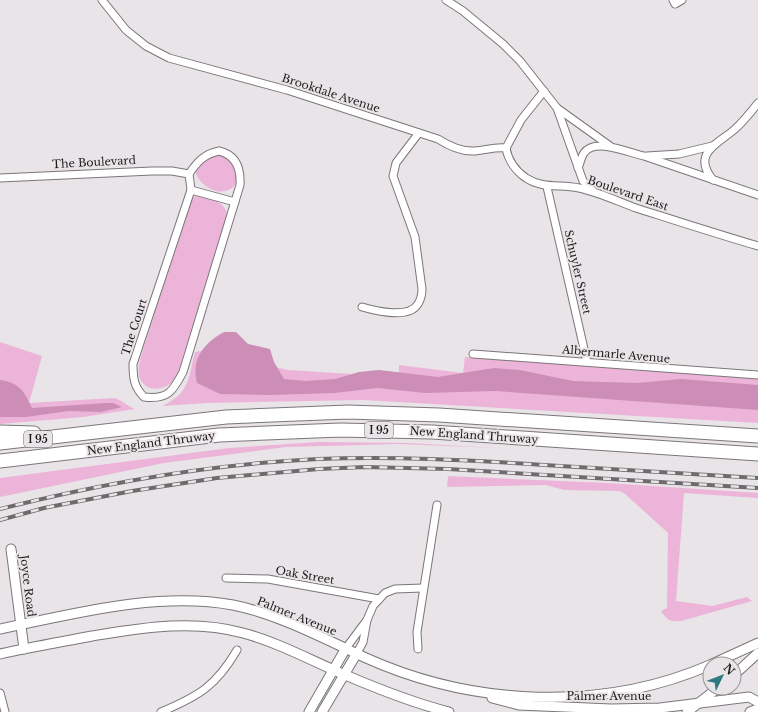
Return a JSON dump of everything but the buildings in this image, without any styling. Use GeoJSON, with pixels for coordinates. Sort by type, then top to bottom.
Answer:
{"type":"FeatureCollection","features":[{"type":"Feature","properties":{"kind":"highway","name":"New England Thruway"},"geometry":{"type":"LineString","coordinates":[[0,443],[226,417],[348,412],[439,415],[758,436]]}},
{"type":"Feature","properties":{"kind":"highway","name":"New England Thruway"},"geometry":{"type":"LineString","coordinates":[[0,461],[219,435],[340,430],[432,432],[758,454]]}},
{"type":"Feature","properties":{"kind":"highway"},"geometry":{"type":"LineString","coordinates":[[0,432],[75,434]]}},
{"type":"Feature","properties":{"kind":"highway"},"geometry":{"type":"LineString","coordinates":[[0,470],[68,453]]}},
{"type":"Feature","properties":{"kind":"street","name":"Brookdale Avenue"},"geometry":{"type":"LineString","coordinates":[[102,0],[126,30],[146,46],[169,58],[287,90],[438,140],[453,148],[474,151],[493,147],[506,148]]}},
{"type":"Feature","properties":{"kind":"street"},"geometry":{"type":"LineString","coordinates":[[446,0],[463,11],[503,44],[520,61],[557,108],[610,146]]}},
{"type":"Feature","properties":{"kind":"street"},"geometry":{"type":"LineString","coordinates":[[673,0],[675,4],[682,0]]}},
{"type":"Feature","properties":{"kind":"street"},"geometry":{"type":"LineString","coordinates":[[506,148],[521,120],[544,91]]}},
{"type":"Feature","properties":{"kind":"street"},"geometry":{"type":"LineString","coordinates":[[644,156],[679,154],[712,146],[734,130],[758,103]]}},
{"type":"Feature","properties":{"kind":"street"},"geometry":{"type":"LineString","coordinates":[[557,108],[583,181],[595,193]]}},
{"type":"Feature","properties":{"kind":"street"},"geometry":{"type":"LineString","coordinates":[[362,307],[379,312],[402,312],[413,309],[418,304],[421,296],[422,288],[415,237],[392,176],[396,163],[418,134]]}},
{"type":"Feature","properties":{"kind":"street","name":"Boulevard East"},"geometry":{"type":"LineString","coordinates":[[578,168],[584,154],[589,149],[598,146],[610,146],[644,156],[758,196]]}},
{"type":"Feature","properties":{"kind":"street"},"geometry":{"type":"LineString","coordinates":[[712,146],[704,160],[708,175],[713,181]]}},
{"type":"Feature","properties":{"kind":"street","name":"Boulevard East"},"geometry":{"type":"LineString","coordinates":[[506,148],[514,166],[525,178],[547,187],[578,188],[682,223],[758,246]]}},
{"type":"Feature","properties":{"kind":"street","name":"The Court"},"geometry":{"type":"LineString","coordinates":[[189,174],[196,163],[209,153],[219,151],[228,153],[236,161],[241,172],[240,185],[183,372],[170,393],[155,398],[144,397],[135,386],[133,378],[133,364],[184,206],[191,190]]}},
{"type":"Feature","properties":{"kind":"street","name":"The Boulevard"},"geometry":{"type":"LineString","coordinates":[[0,178],[152,171],[172,171],[189,174]]}},
{"type":"Feature","properties":{"kind":"street"},"geometry":{"type":"LineString","coordinates":[[189,174],[191,190],[235,202]]}},
{"type":"Feature","properties":{"kind":"street","name":"Schuyler Street"},"geometry":{"type":"LineString","coordinates":[[547,187],[587,362]]}},
{"type":"Feature","properties":{"kind":"street","name":"Albermarle Avenue"},"geometry":{"type":"LineString","coordinates":[[473,354],[758,375]]}},
{"type":"Feature","properties":{"kind":"street"},"geometry":{"type":"LineString","coordinates":[[418,649],[417,632],[437,505]]}},
{"type":"Feature","properties":{"kind":"street","name":"Joyce Road"},"geometry":{"type":"LineString","coordinates":[[11,549],[24,649]]}},
{"type":"Feature","properties":{"kind":"street","name":"Oak Street"},"geometry":{"type":"LineString","coordinates":[[226,578],[268,579],[379,599]]}},
{"type":"Feature","properties":{"kind":"street"},"geometry":{"type":"LineString","coordinates":[[309,712],[346,648],[367,620],[379,599],[391,590],[423,588]]}},
{"type":"Feature","properties":{"kind":"street","name":"Palmer Avenue"},"geometry":{"type":"LineString","coordinates":[[0,629],[68,615],[144,604],[175,601],[204,602],[234,605],[264,614],[403,673],[519,705],[564,708],[660,708],[749,697],[758,702]]}},
{"type":"Feature","properties":{"kind":"street"},"geometry":{"type":"LineString","coordinates":[[322,712],[364,642],[367,620]]}},
{"type":"Feature","properties":{"kind":"street"},"geometry":{"type":"LineString","coordinates":[[0,654],[113,633],[164,627],[201,626],[243,633],[268,641],[344,675],[397,696],[449,712]]}},
{"type":"Feature","properties":{"kind":"street","name":"Palmer Avenue"},"geometry":{"type":"LineString","coordinates":[[729,656],[758,643]]}},
{"type":"Feature","properties":{"kind":"street"},"geometry":{"type":"LineString","coordinates":[[161,712],[202,693],[226,669],[237,650]]}},
{"type":"Feature","properties":{"kind":"street"},"geometry":{"type":"LineString","coordinates":[[742,667],[758,654]]}},
{"type":"Feature","properties":{"kind":"street","name":"Palmer Avenue"},"geometry":{"type":"LineString","coordinates":[[460,688],[520,697],[581,696],[641,687],[670,680],[702,668]]}},
{"type":"Feature","properties":{"kind":"street"},"geometry":{"type":"LineString","coordinates":[[0,693],[5,712]]}},
{"type":"Feature","properties":{"kind":"street"},"geometry":{"type":"LineString","coordinates":[[687,712],[708,696]]}},
{"type":"Feature","properties":{"kind":"street"},"geometry":{"type":"LineString","coordinates":[[750,712],[758,709]]}},
{"type":"Feature","properties":{"kind":"shaded area"},"geometry":{"type":"Polygon","coordinates":[[[218,155],[228,160],[236,168],[237,174],[236,184],[227,191],[221,192],[215,191],[200,181],[195,171],[205,161],[218,155]]]}},
{"type":"Feature","properties":{"kind":"shaded area"},"geometry":{"type":"Polygon","coordinates":[[[192,197],[206,197],[220,203],[226,210],[227,215],[176,379],[167,386],[156,389],[151,388],[142,382],[139,376],[140,360],[189,202],[192,197]]]}},
{"type":"Feature","properties":{"kind":"shaded area"},"geometry":{"type":"Polygon","coordinates":[[[224,332],[236,332],[248,344],[270,349],[274,362],[284,379],[305,381],[335,379],[359,372],[379,370],[438,377],[494,368],[520,370],[573,381],[637,383],[681,379],[758,385],[758,410],[495,391],[425,393],[378,388],[334,393],[271,395],[220,394],[197,383],[196,366],[205,347],[210,341],[224,332]]]}},
{"type":"Feature","properties":{"kind":"shaded area"},"geometry":{"type":"Polygon","coordinates":[[[0,342],[42,356],[29,403],[114,398],[135,409],[83,417],[0,424],[0,342]]]}},
{"type":"Feature","properties":{"kind":"shaded area"},"geometry":{"type":"Polygon","coordinates":[[[200,351],[288,370],[399,377],[399,365],[463,373],[465,357],[758,377],[758,423],[363,400],[208,403],[162,406],[178,396],[183,390],[189,378],[195,352],[200,351]]]}},
{"type":"Feature","properties":{"kind":"shaded area"},"geometry":{"type":"Polygon","coordinates":[[[0,380],[12,383],[24,392],[32,408],[106,403],[113,403],[122,407],[101,412],[69,411],[26,417],[0,417],[0,380]]]}},
{"type":"Feature","properties":{"kind":"shaded area"},"geometry":{"type":"Polygon","coordinates":[[[319,442],[408,443],[496,448],[399,444],[286,447],[164,463],[0,497],[0,478],[229,448],[319,442]]]}},
{"type":"Feature","properties":{"kind":"shaded area"},"geometry":{"type":"Polygon","coordinates":[[[448,476],[607,483],[758,493],[758,498],[684,493],[676,601],[712,606],[747,597],[752,601],[681,621],[671,621],[667,618],[661,611],[667,608],[668,533],[624,493],[619,491],[564,490],[546,485],[447,487],[448,476]]]}},
{"type":"Feature","properties":{"kind":"railway"},"geometry":{"type":"LineString","coordinates":[[0,509],[78,491],[158,476],[238,465],[318,459],[402,458],[459,460],[758,478]]}},
{"type":"Feature","properties":{"kind":"railway"},"geometry":{"type":"LineString","coordinates":[[0,520],[44,508],[132,491],[217,478],[319,469],[365,467],[448,469],[758,488]]}}]}
